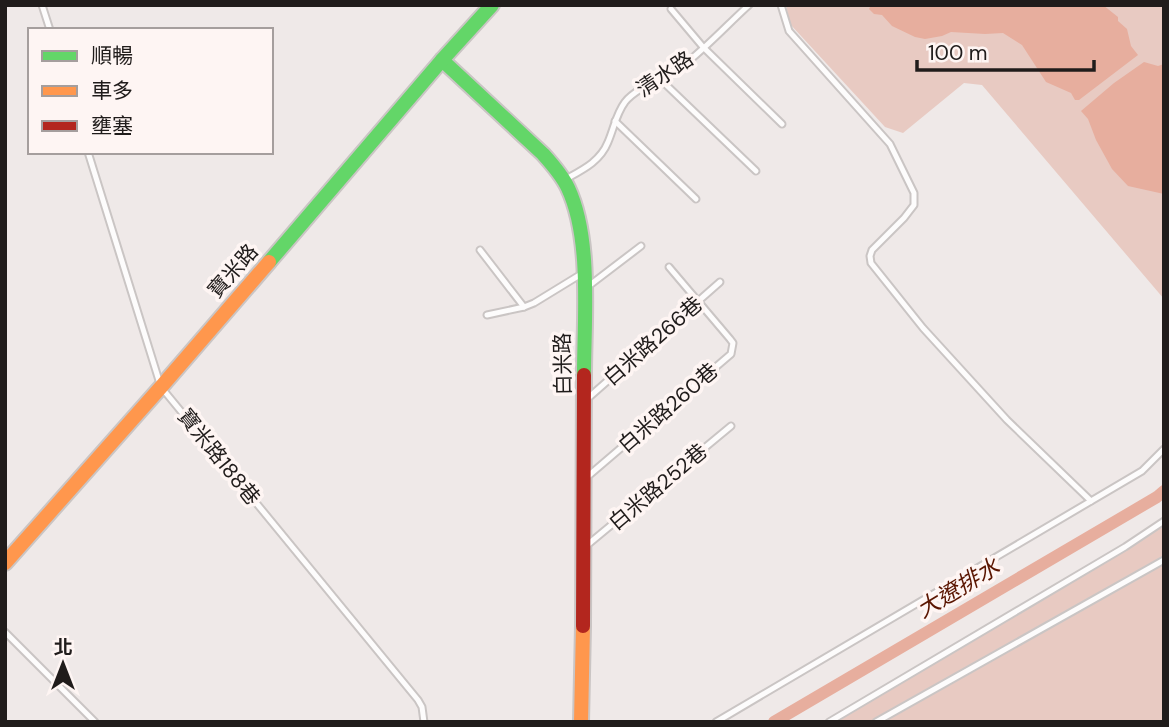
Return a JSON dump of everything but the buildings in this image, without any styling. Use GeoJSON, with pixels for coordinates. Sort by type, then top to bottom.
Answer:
{"type":"FeatureCollection","features":[{"type":"Feature","properties":{"kind":"street","name":"寶米路"},"geometry":{"type":"LineString","coordinates":[[5,564],[492,5]]}},
{"type":"Feature","properties":{"kind":"street","name":"白米路"},"geometry":{"type":"LineString","coordinates":[[442,60],[560,172],[570,191],[578,218],[582,243],[585,401],[581,722]]}},
{"type":"Feature","properties":{"kind":"lane"},"geometry":{"type":"LineString","coordinates":[[42,5],[49,28]]}},
{"type":"Feature","properties":{"kind":"lane","name":"清水路"},"geometry":{"type":"LineString","coordinates":[[564,180],[589,167],[600,156],[608,144],[615,121],[625,102],[633,94],[686,63],[749,5]]}},
{"type":"Feature","properties":{"kind":"lane"},"geometry":{"type":"LineString","coordinates":[[781,5],[789,31],[890,144],[914,193],[914,205],[872,250],[871,263],[923,328],[1007,420],[1091,501]]}},
{"type":"Feature","properties":{"kind":"lane"},"geometry":{"type":"LineString","coordinates":[[671,9],[703,47],[782,124]]}},
{"type":"Feature","properties":{"kind":"lane"},"geometry":{"type":"LineString","coordinates":[[660,79],[756,171]]}},
{"type":"Feature","properties":{"kind":"lane"},"geometry":{"type":"LineString","coordinates":[[615,121],[696,199]]}},
{"type":"Feature","properties":{"kind":"lane","name":"寶米路188巷"},"geometry":{"type":"LineString","coordinates":[[89,154],[161,387],[418,699],[424,722]]}},
{"type":"Feature","properties":{"kind":"lane"},"geometry":{"type":"LineString","coordinates":[[583,289],[641,246]]}},
{"type":"Feature","properties":{"kind":"lane"},"geometry":{"type":"LineString","coordinates":[[480,250],[524,307]]}},
{"type":"Feature","properties":{"kind":"lane","name":"白米路260巷"},"geometry":{"type":"LineString","coordinates":[[585,479],[731,354],[733,343],[669,267]]}},
{"type":"Feature","properties":{"kind":"lane"},"geometry":{"type":"LineString","coordinates":[[487,315],[534,303],[583,273]]}},
{"type":"Feature","properties":{"kind":"lane","name":"白米路266巷"},"geometry":{"type":"LineString","coordinates":[[585,401],[720,282]]}},
{"type":"Feature","properties":{"kind":"lane","name":"白米路252巷"},"geometry":{"type":"LineString","coordinates":[[584,548],[731,426]]}},
{"type":"Feature","properties":{"kind":"lane"},"geometry":{"type":"LineString","coordinates":[[716,722],[1142,471],[1164,449]]}},
{"type":"Feature","properties":{"kind":"lane"},"geometry":{"type":"LineString","coordinates":[[829,722],[1125,547],[1164,521]]}},
{"type":"Feature","properties":{"kind":"lane"},"geometry":{"type":"LineString","coordinates":[[876,722],[1164,560]]}},
{"type":"Feature","properties":{"kind":"lane"},"geometry":{"type":"LineString","coordinates":[[5,632],[95,722]]}},
{"type":"Feature","properties":{"kind":"shaded area"},"geometry":{"type":"Polygon","coordinates":[[[786,5],[1164,5],[1164,299],[982,85],[964,83],[903,133],[885,127],[790,24],[786,5]]]}},
{"type":"Feature","properties":{"kind":"shaded area"},"geometry":{"type":"Polygon","coordinates":[[[871,5],[1103,5],[1118,17],[1118,21],[1127,29],[1131,46],[1138,55],[1079,100],[1075,100],[1071,93],[1046,82],[1022,45],[1003,33],[951,32],[925,39],[915,37],[892,26],[882,15],[874,14],[869,9],[871,5]]]}},
{"type":"Feature","properties":{"kind":"shaded area"},"geometry":{"type":"Polygon","coordinates":[[[1144,62],[1158,66],[1164,64],[1164,194],[1128,186],[1112,169],[1088,119],[1081,111],[1144,62]]]}},
{"type":"Feature","properties":{"kind":"shaded area"},"geometry":{"type":"Polygon","coordinates":[[[1164,525],[1164,722],[831,722],[1164,525]]]}},
{"type":"Feature","properties":{"kind":"waterway","name":"大遼排水"},"geometry":{"type":"LineString","coordinates":[[774,722],[1164,491]]}},
{"type":"Feature","properties":{"kind":"traffic: fast"},"geometry":{"type":"LineString","coordinates":[[269,262],[492,5]]}},
{"type":"Feature","properties":{"kind":"traffic: fast"},"geometry":{"type":"LineString","coordinates":[[442,60],[543,154],[568,188],[576,208],[584,255],[584,375]]}},
{"type":"Feature","properties":{"kind":"traffic: slow"},"geometry":{"type":"LineString","coordinates":[[5,563],[269,262]]}},
{"type":"Feature","properties":{"kind":"traffic: slow"},"geometry":{"type":"LineString","coordinates":[[581,722],[583,626]]}},
{"type":"Feature","properties":{"kind":"traffic: jam"},"geometry":{"type":"LineString","coordinates":[[583,626],[584,375]]}}]}
